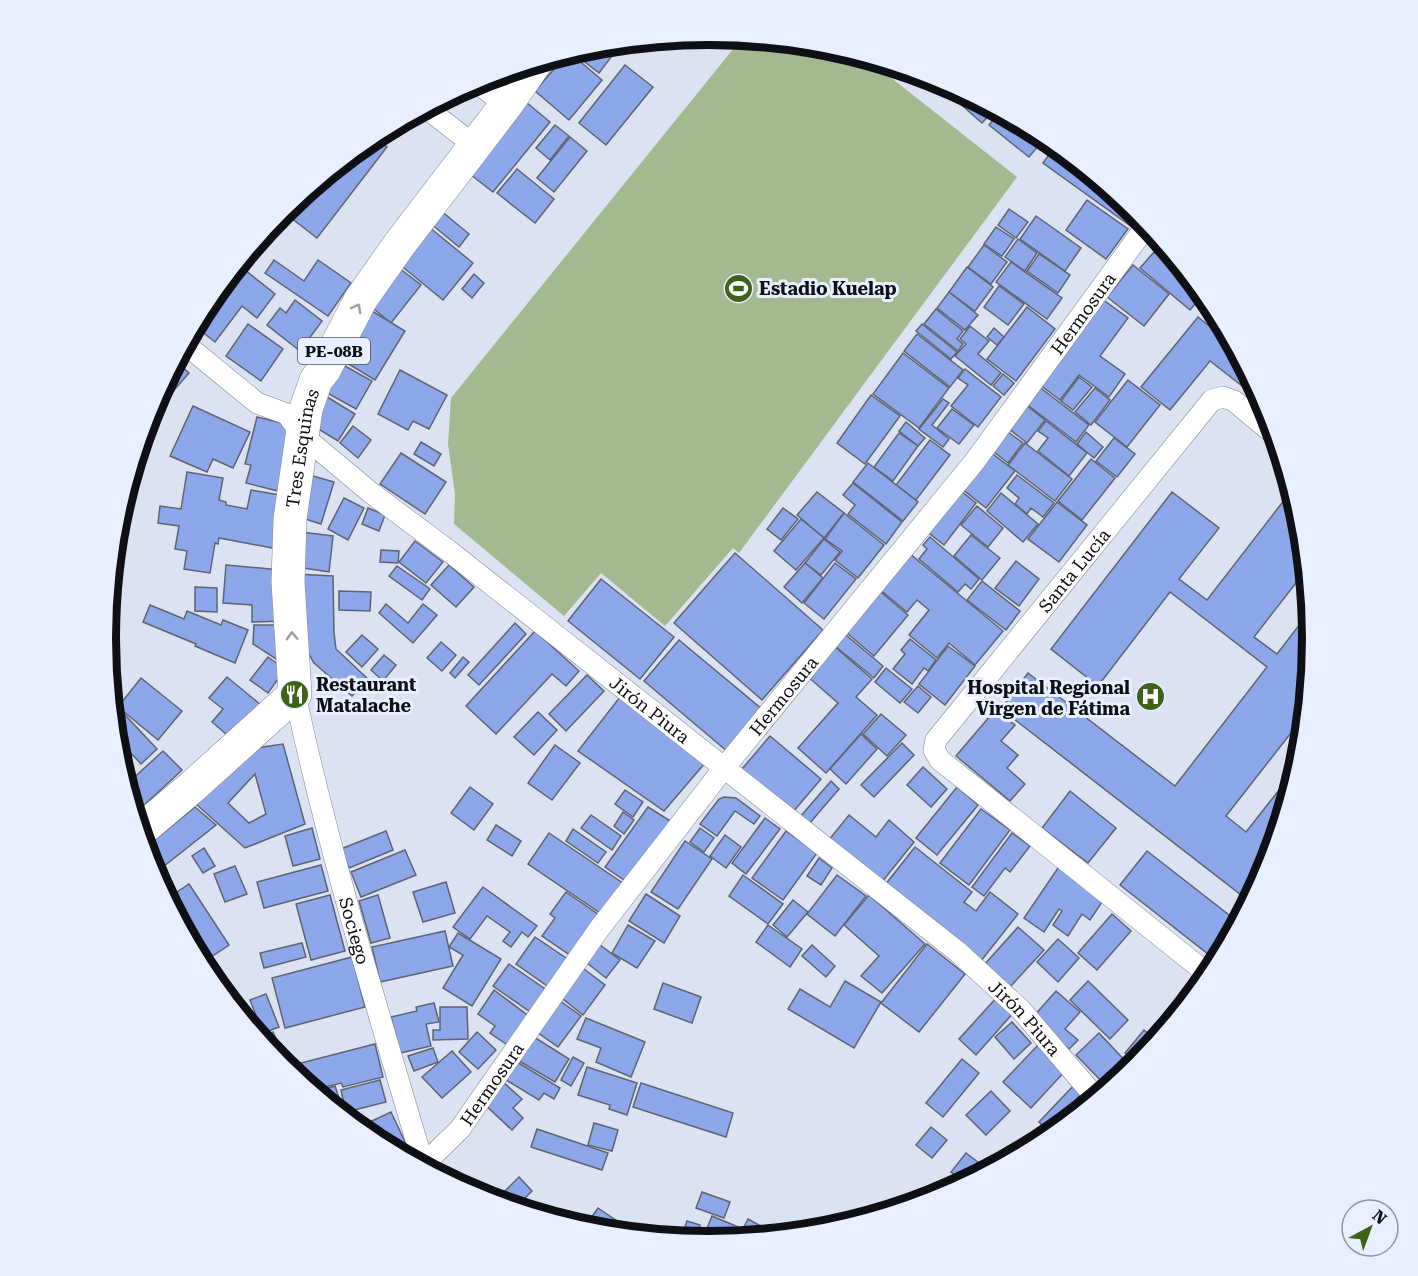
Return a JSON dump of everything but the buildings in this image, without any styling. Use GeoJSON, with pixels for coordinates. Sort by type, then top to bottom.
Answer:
{"type":"FeatureCollection","features":[{"type":"Feature","properties":{"kind":"highway","name":"Tres Esquinas"},"geometry":{"type":"LineString","coordinates":[[295,694],[288,582],[290,519],[306,409],[316,380],[361,300],[528,73]]}},
{"type":"Feature","properties":{"kind":"highway"},"geometry":{"type":"LineString","coordinates":[[146,826],[295,694]]}},
{"type":"Feature","properties":{"kind":"street"},"geometry":{"type":"LineString","coordinates":[[485,89],[506,105]]}},
{"type":"Feature","properties":{"kind":"street"},"geometry":{"type":"LineString","coordinates":[[433,113],[474,145]]}},
{"type":"Feature","properties":{"kind":"street","name":"Hermosura"},"geometry":{"type":"LineString","coordinates":[[429,1160],[460,1129],[599,929],[724,768],[975,461],[1141,233]]}},
{"type":"Feature","properties":{"kind":"street","name":"Jirón Piura"},"geometry":{"type":"LineString","coordinates":[[191,349],[257,403],[287,414],[303,436],[370,492],[426,533],[958,952],[1021,1010],[1091,1092]]}},
{"type":"Feature","properties":{"kind":"street","name":"Santa Lucía"},"geometry":{"type":"LineString","coordinates":[[1201,969],[940,759],[934,750],[936,740],[1212,400],[1223,397],[1234,401],[1262,424]]}},
{"type":"Feature","properties":{"kind":"street","name":"Sociego"},"geometry":{"type":"LineString","coordinates":[[295,694],[315,787],[420,1156]]}},
{"type":"Feature","properties":{"kind":"green space","name":"Estadio Kuelap"},"geometry":{"type":"Polygon","coordinates":[[[736,46],[825,56],[882,71],[1017,177],[739,553],[733,548],[665,626],[601,573],[564,616],[454,524],[455,494],[448,444],[451,398],[736,46]]]}},
{"type":"Feature","properties":{"kind":"place","name":"Estadio Kuelap"},"geometry":{"type":"Point","coordinates":[738,288]}},
{"type":"Feature","properties":{"kind":"place","name":"Restaurant Matalache"},"geometry":{"type":"Point","coordinates":[295,694]}},
{"type":"Feature","properties":{"kind":"place","name":"Hospital Regional Virgen de Fátima"},"geometry":{"type":"Point","coordinates":[1151,697]}}]}
